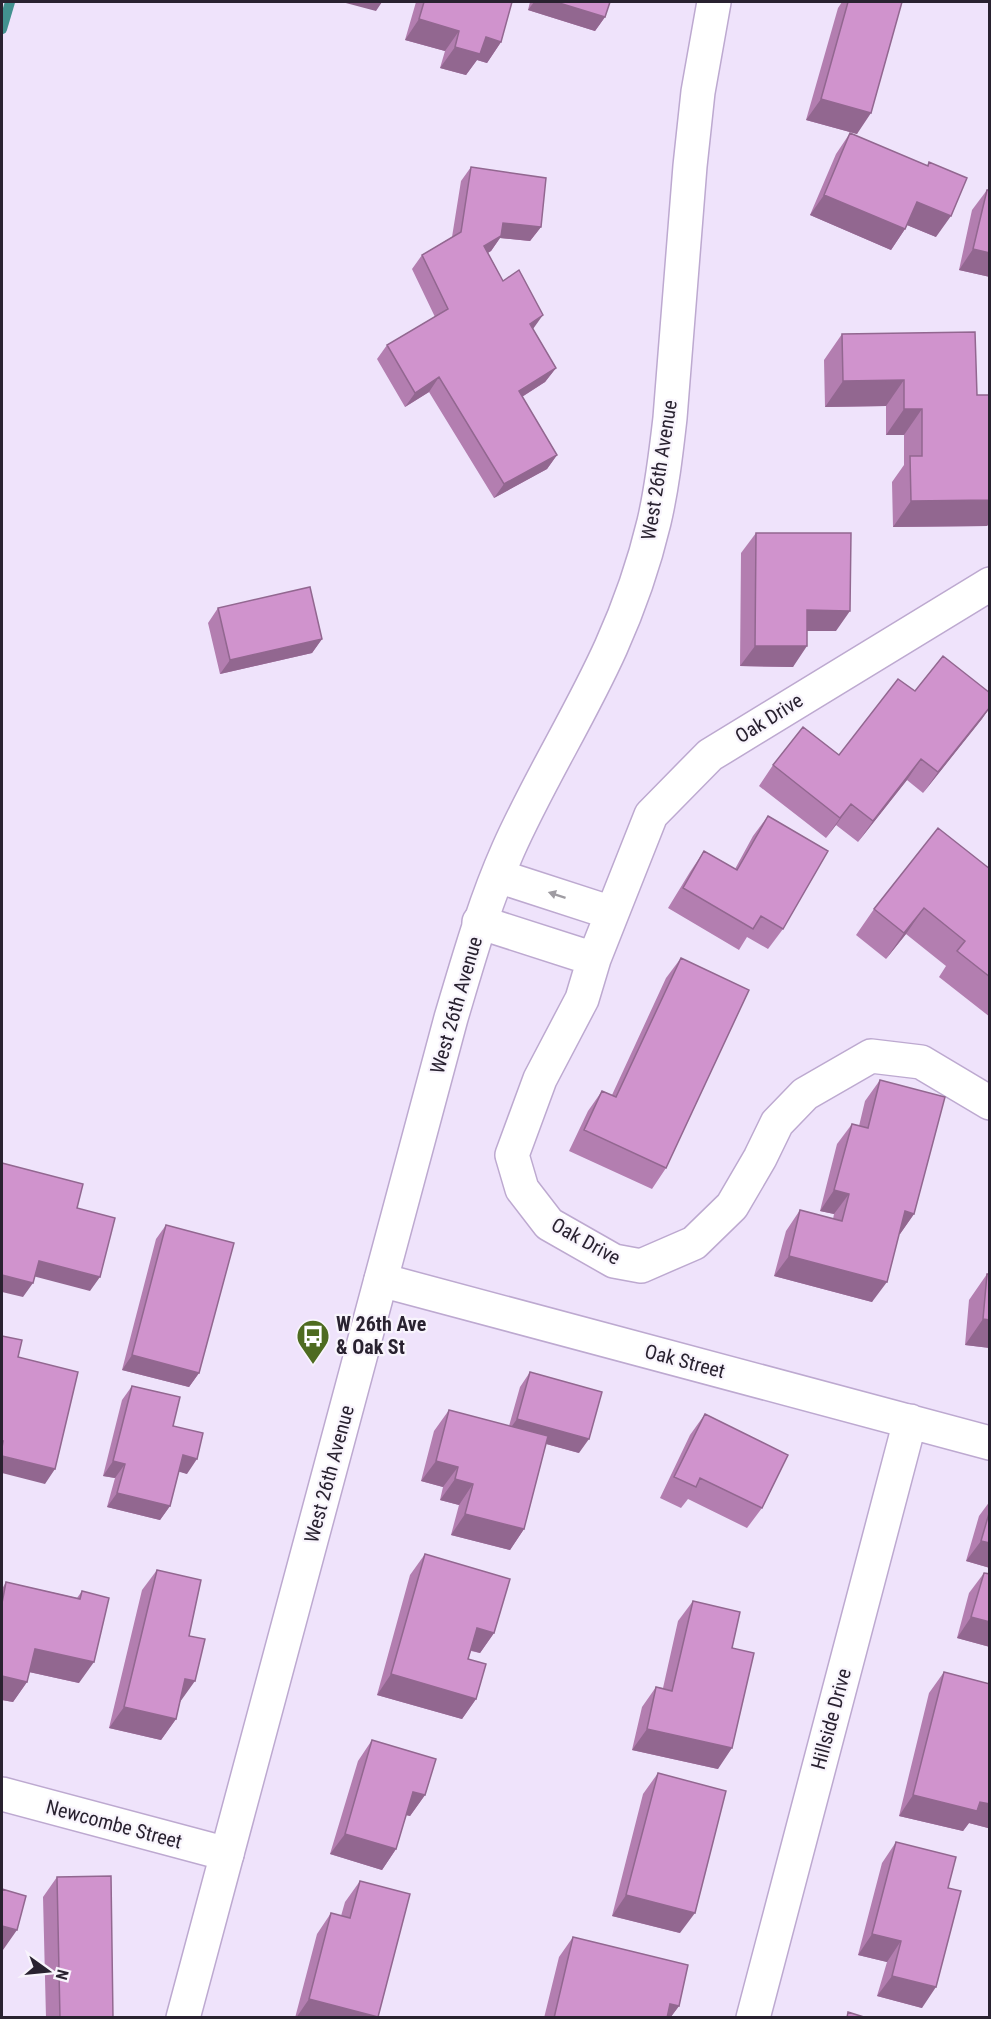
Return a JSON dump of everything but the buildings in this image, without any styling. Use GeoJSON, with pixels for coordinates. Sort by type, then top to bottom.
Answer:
{"type":"FeatureCollection","features":[{"type":"Feature","properties":{"kind":"street","name":"West 26th Avenue"},"geometry":{"type":"LineString","coordinates":[[183,2018],[448,1029],[479,922],[528,807],[612,646],[642,564],[654,521],[670,418],[697,102],[714,2]]}},
{"type":"Feature","properties":{"kind":"street","name":"Oak Drive"},"geometry":{"type":"LineString","coordinates":[[990,584],[710,755],[651,814],[594,959],[582,999],[540,1079],[512,1155],[522,1189],[549,1224],[614,1261],[641,1266],[694,1243],[732,1206],[777,1123],[805,1094],[871,1056],[921,1062],[990,1103]]}},
{"type":"Feature","properties":{"kind":"street"},"geometry":{"type":"LineString","coordinates":[[498,876],[612,913]]}},
{"type":"Feature","properties":{"kind":"street"},"geometry":{"type":"LineString","coordinates":[[479,922],[594,959]]}},
{"type":"Feature","properties":{"kind":"street","name":"Oak Street"},"geometry":{"type":"LineString","coordinates":[[381,1280],[990,1443]]}},
{"type":"Feature","properties":{"kind":"street","name":"Hillside Drive"},"geometry":{"type":"LineString","coordinates":[[753,2018],[910,1421]]}},
{"type":"Feature","properties":{"kind":"street","name":"Newcombe Street"},"geometry":{"type":"LineString","coordinates":[[2,1794],[227,1854]]}},
{"type":"Feature","properties":{"kind":"waterway"},"geometry":{"type":"LineString","coordinates":[[2,29],[10,2]]}},
{"type":"Feature","properties":{"kind":"place","name":"W 26th Ave & Oak St"},"geometry":{"type":"Point","coordinates":[313,1365]}}]}
